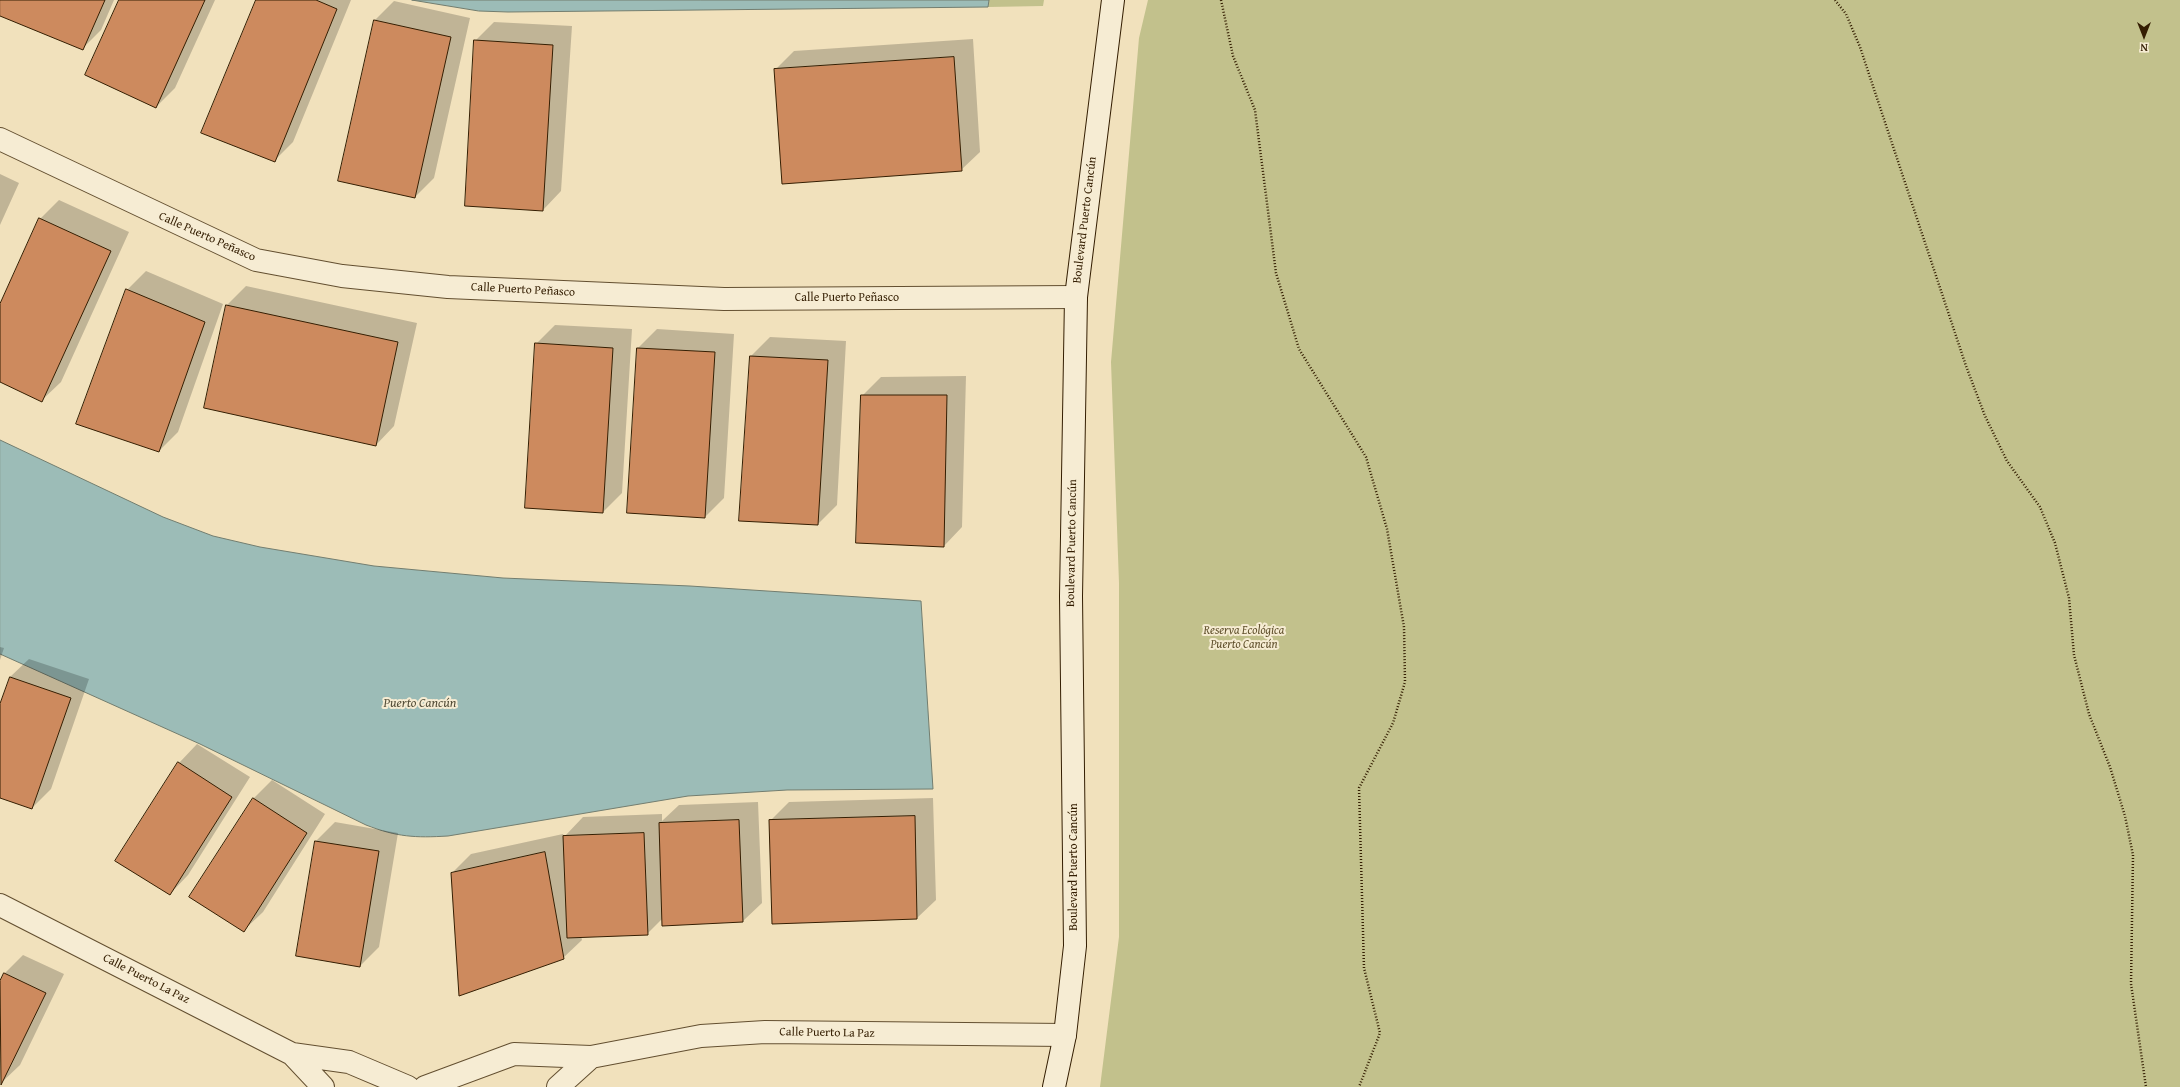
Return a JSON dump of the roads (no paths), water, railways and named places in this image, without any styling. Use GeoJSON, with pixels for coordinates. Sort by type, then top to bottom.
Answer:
{"type":"FeatureCollection","features":[{"type":"Feature","properties":{"kind":"street","name":"Boulevard Puerto Cancún"},"geometry":{"type":"LineString","coordinates":[[1054,1087],[1065,1035],[1075,946],[1071,596],[1076,297],[1113,0]]}},
{"type":"Feature","properties":{"kind":"street","name":"Calle Puerto Peñasco"},"geometry":{"type":"LineString","coordinates":[[0,139],[256,260],[342,276],[448,287],[724,299],[1076,297]]}},
{"type":"Feature","properties":{"kind":"street","name":"Calle Puerto La Paz"},"geometry":{"type":"LineString","coordinates":[[0,905],[292,1054],[349,1062],[408,1087]]}},
{"type":"Feature","properties":{"kind":"street","name":"Calle Puerto La Paz"},"geometry":{"type":"LineString","coordinates":[[425,1087],[514,1054],[591,1057],[701,1036],[765,1032],[1065,1035]]}},
{"type":"Feature","properties":{"kind":"street","name":"Calle Puerto La Paz"},"geometry":{"type":"LineString","coordinates":[[292,1054],[322,1087]]}},
{"type":"Feature","properties":{"kind":"street"},"geometry":{"type":"LineString","coordinates":[[558,1087],[591,1057]]}},
{"type":"Feature","properties":{"kind":"water"},"geometry":{"type":"Polygon","coordinates":[[[412,0],[989,0],[988,7],[508,12],[479,11],[412,0]]]}},
{"type":"Feature","properties":{"kind":"water","name":"Puerto Cancún"},"geometry":{"type":"Polygon","coordinates":[[[0,440],[163,517],[213,536],[260,547],[374,566],[503,578],[690,586],[921,601],[933,789],[787,790],[688,796],[448,836],[406,836],[366,825],[200,744],[0,654],[0,440]]]}},
{"type":"Feature","properties":{"kind":"park label","name":"Reserva Ecológica Puerto Cancún"},"geometry":{"type":"Point","coordinates":[1244,638]}}]}
